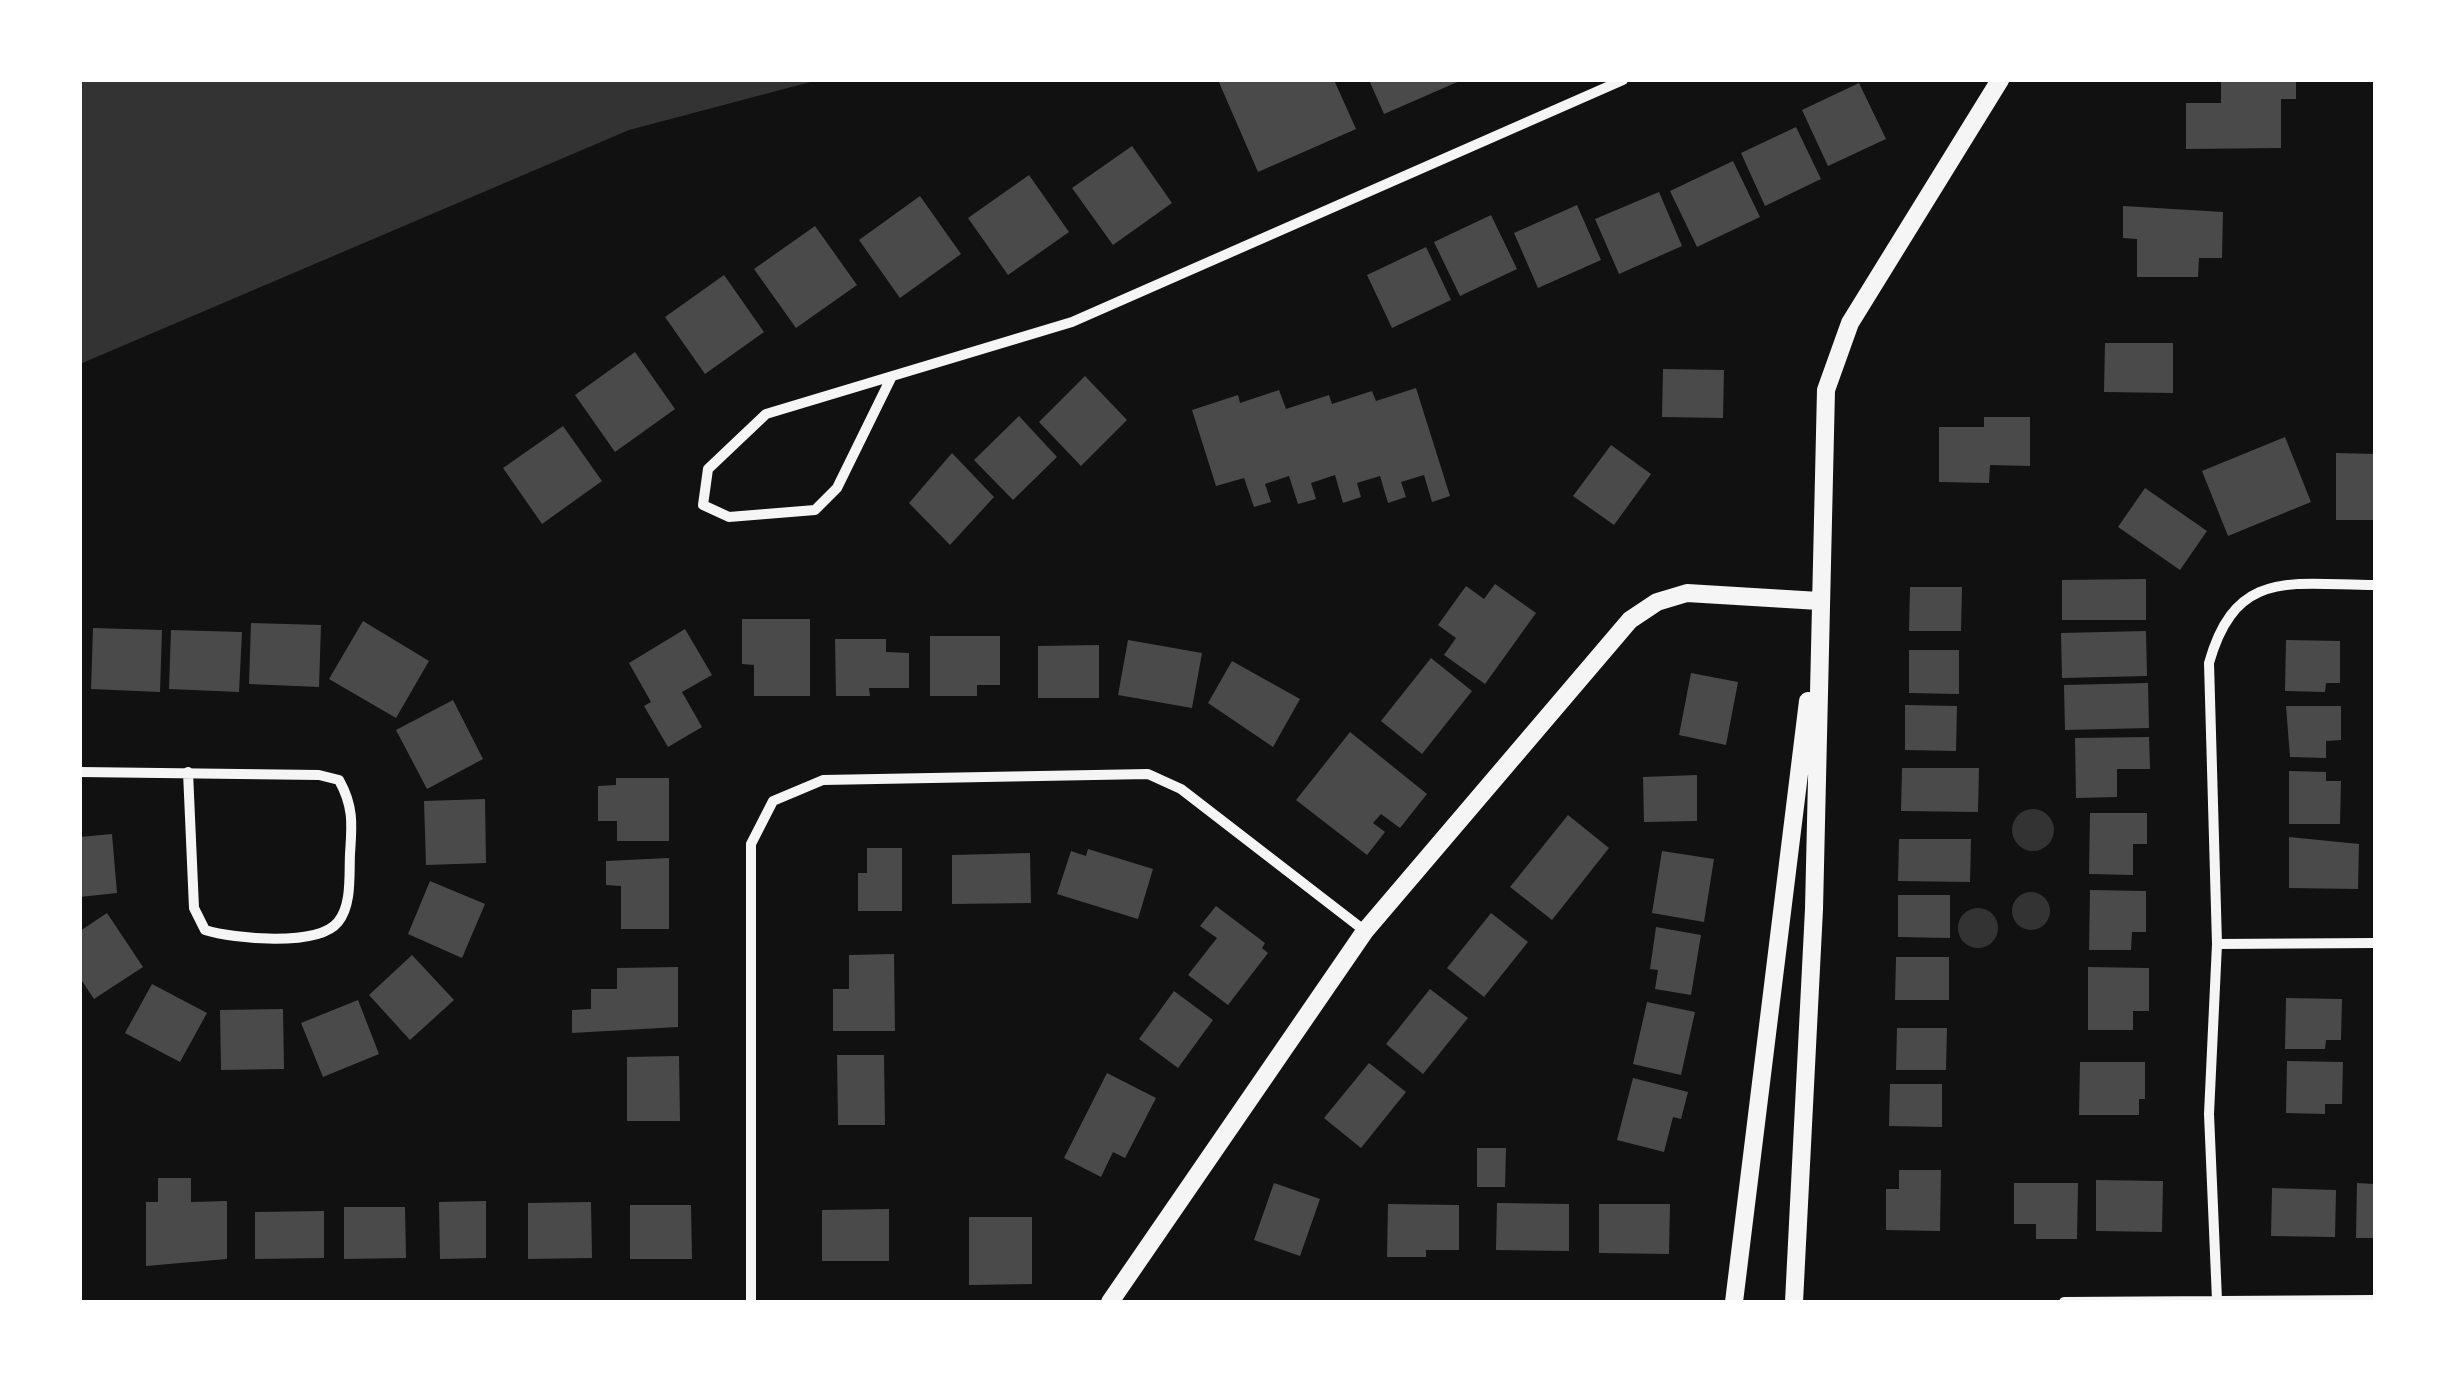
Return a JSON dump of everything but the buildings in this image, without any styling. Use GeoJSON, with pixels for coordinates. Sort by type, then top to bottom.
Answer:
{"type":"FeatureCollection","features":[{"type":"Feature","properties":{"kind":"street"},"geometry":{"type":"LineString","coordinates":[[892,376],[837,488],[815,510],[729,518],[703,505],[708,470],[766,414],[892,376],[1072,322],[1156,289],[1623,80]]}},
{"type":"Feature","properties":{"kind":"street"},"geometry":{"type":"LineString","coordinates":[[1794,1302],[1814,909],[1826,390],[1850,322],[2000,80]]}},
{"type":"Feature","properties":{"kind":"street"},"geometry":{"type":"LineString","coordinates":[[2217,1300],[2209,1114],[2216,944],[2209,663],[2219,630],[2239,602],[2268,585],[2375,585]]}},
{"type":"Feature","properties":{"kind":"street"},"geometry":{"type":"LineString","coordinates":[[1110,1302],[1365,930],[1630,620],[1657,602],[1687,593],[1820,601]]}},
{"type":"Feature","properties":{"kind":"street"},"geometry":{"type":"LineString","coordinates":[[1734,1302],[1820,601]]}},
{"type":"Feature","properties":{"kind":"street"},"geometry":{"type":"LineString","coordinates":[[80,772],[188,772],[319,775],[339,780],[353,805],[348,898],[340,921],[321,936],[228,937],[205,930],[194,908],[188,772]]}},
{"type":"Feature","properties":{"kind":"street"},"geometry":{"type":"LineString","coordinates":[[751,1302],[751,844],[773,800],[823,780],[1148,774],[1181,789],[1365,930]]}},
{"type":"Feature","properties":{"kind":"street"},"geometry":{"type":"LineString","coordinates":[[2216,944],[2375,943]]}},
{"type":"Feature","properties":{"kind":"street"},"geometry":{"type":"LineString","coordinates":[[2064,1302],[2375,1300]]}},
{"type":"Feature","properties":{"kind":"shaded area"},"geometry":{"type":"Polygon","coordinates":[[[80,80],[818,80],[629,130],[80,364],[80,80]]]}},
{"type":"Feature","properties":{"kind":"shaded area"},"geometry":{"type":"Polygon","coordinates":[[[2033,809],[2048,815],[2054,830],[2048,845],[2033,851],[2018,845],[2012,830],[2018,815],[2033,809]]]}},
{"type":"Feature","properties":{"kind":"shaded area"},"geometry":{"type":"Polygon","coordinates":[[[2031,892],[2044,898],[2050,911],[2044,924],[2031,930],[2018,924],[2012,911],[2018,898],[2031,892]]]}},
{"type":"Feature","properties":{"kind":"shaded area"},"geometry":{"type":"Polygon","coordinates":[[[1978,908],[1992,914],[1998,928],[1992,942],[1978,948],[1964,942],[1958,928],[1964,914],[1978,908]]]}}]}
